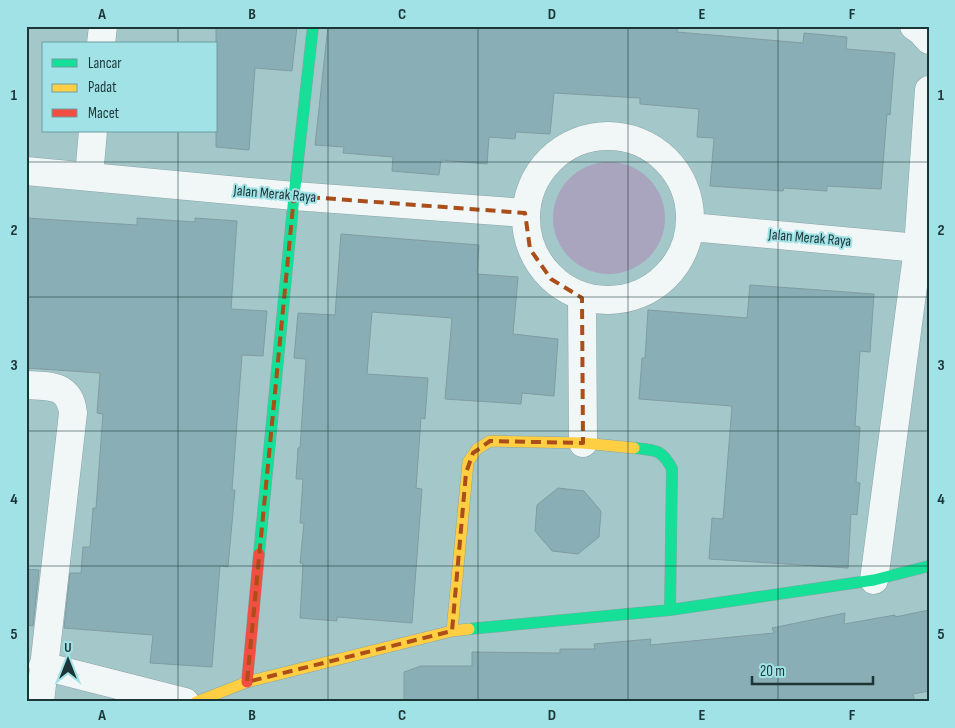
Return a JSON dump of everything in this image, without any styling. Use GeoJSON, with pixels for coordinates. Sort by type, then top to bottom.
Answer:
{"type":"FeatureCollection","features":[{"type":"Feature","properties":{"kind":"street"},"geometry":{"type":"LineString","coordinates":[[101,42],[103,26]]}},
{"type":"Feature","properties":{"kind":"street"},"geometry":{"type":"LineString","coordinates":[[246,682],[294,196],[313,26]]}},
{"type":"Feature","properties":{"kind":"street"},"geometry":{"type":"LineString","coordinates":[[914,26],[929,40]]}},
{"type":"Feature","properties":{"kind":"street"},"geometry":{"type":"LineString","coordinates":[[874,580],[924,249],[929,90]]}},
{"type":"Feature","properties":{"kind":"street"},"geometry":{"type":"LineString","coordinates":[[89,176],[93,132]]}},
{"type":"Feature","properties":{"kind":"street"},"geometry":{"type":"LineString","coordinates":[[600,136],[629,139],[656,151],[676,172],[688,198],[691,227],[679,262],[654,288],[619,301],[582,298],[551,279],[530,249],[525,213],[532,184],[548,160],[572,144],[600,136]]}},
{"type":"Feature","properties":{"kind":"street","name":"Jalan Merak Raya"},"geometry":{"type":"LineString","coordinates":[[26,171],[294,196],[525,213]]}},
{"type":"Feature","properties":{"kind":"street","name":"Jalan Merak Raya"},"geometry":{"type":"LineString","coordinates":[[691,227],[924,249]]}},
{"type":"Feature","properties":{"kind":"street"},"geometry":{"type":"LineString","coordinates":[[582,298],[583,443]]}},
{"type":"Feature","properties":{"kind":"street"},"geometry":{"type":"LineString","coordinates":[[26,385],[49,386],[59,389],[70,400],[72,413],[40,702]]}},
{"type":"Feature","properties":{"kind":"street"},"geometry":{"type":"LineString","coordinates":[[452,631],[466,472],[468,462],[473,453],[480,446],[490,441],[583,443],[654,450],[666,457],[672,469],[670,610]]}},
{"type":"Feature","properties":{"kind":"street"},"geometry":{"type":"LineString","coordinates":[[196,702],[246,682],[452,631],[670,610],[874,580],[929,566]]}},
{"type":"Feature","properties":{"kind":"street"},"geometry":{"type":"LineString","coordinates":[[43,666],[185,702]]}},
{"type":"Feature","properties":{"kind":"highlighted area"},"geometry":{"type":"Polygon","coordinates":[[[294,196],[525,213],[530,249],[551,279],[582,298],[583,443],[490,441],[473,453],[466,473],[452,631],[247,682],[294,196]]]}},
{"type":"Feature","properties":{"kind":"shaded area"},"geometry":{"type":"Polygon","coordinates":[[[609,162],[631,166],[649,178],[661,196],[665,218],[661,240],[649,258],[631,270],[609,274],[587,270],[569,258],[557,240],[553,218],[557,196],[569,178],[587,166],[609,162]]]}},
{"type":"Feature","properties":{"kind":"building"},"geometry":{"type":"Polygon","coordinates":[[[216,26],[297,26],[292,71],[255,68],[249,150],[216,147],[216,132],[218,132],[218,42],[216,42],[216,26]]]}},
{"type":"Feature","properties":{"kind":"building"},"geometry":{"type":"Polygon","coordinates":[[[328,26],[678,26],[677,32],[803,43],[804,33],[847,37],[846,49],[895,53],[890,115],[887,114],[881,189],[827,186],[827,191],[784,188],[783,191],[710,186],[714,138],[697,137],[699,109],[640,104],[640,98],[554,93],[550,134],[516,132],[515,139],[489,137],[487,164],[441,160],[439,175],[392,171],[393,157],[343,153],[344,147],[315,145],[328,26]]]}},
{"type":"Feature","properties":{"kind":"building"},"geometry":{"type":"Polygon","coordinates":[[[26,218],[137,225],[137,218],[195,222],[195,218],[237,221],[231,309],[267,311],[263,356],[242,355],[232,490],[235,490],[228,567],[220,566],[212,667],[150,663],[153,635],[64,628],[70,573],[81,573],[83,547],[90,547],[93,508],[96,508],[103,414],[97,413],[100,373],[26,368],[26,218]]]}},
{"type":"Feature","properties":{"kind":"building"},"geometry":{"type":"Polygon","coordinates":[[[341,234],[479,245],[477,274],[518,277],[513,334],[558,339],[554,396],[522,393],[521,404],[445,399],[452,318],[372,312],[367,374],[428,378],[425,419],[421,418],[416,488],[422,489],[412,623],[337,617],[337,621],[300,618],[303,564],[300,563],[304,523],[300,523],[303,479],[296,479],[306,359],[294,358],[298,313],[335,315],[341,234]]]}},
{"type":"Feature","properties":{"kind":"building"},"geometry":{"type":"Polygon","coordinates":[[[750,285],[874,294],[870,352],[860,351],[855,426],[860,427],[856,482],[860,483],[857,515],[851,514],[848,568],[709,559],[712,518],[723,519],[732,406],[639,399],[642,358],[645,358],[648,310],[747,318],[750,285]]]}},
{"type":"Feature","properties":{"kind":"building"},"geometry":{"type":"Polygon","coordinates":[[[558,488],[584,491],[601,511],[599,537],[578,554],[552,551],[535,531],[537,505],[558,488]]]}},
{"type":"Feature","properties":{"kind":"building"},"geometry":{"type":"Polygon","coordinates":[[[26,569],[39,570],[33,626],[26,625],[26,569]]]}},
{"type":"Feature","properties":{"kind":"building"},"geometry":{"type":"Polygon","coordinates":[[[929,610],[929,691],[913,694],[915,702],[404,702],[404,672],[421,666],[472,666],[472,652],[560,653],[560,649],[595,649],[594,644],[651,639],[650,645],[774,633],[772,628],[845,613],[844,624],[929,610]]]}},
{"type":"Feature","properties":{"kind":"traffic: fast"},"geometry":{"type":"LineString","coordinates":[[259,554],[294,196],[313,26]]}},
{"type":"Feature","properties":{"kind":"traffic: fast"},"geometry":{"type":"LineString","coordinates":[[634,448],[647,449],[661,454],[672,469],[670,610]]}},
{"type":"Feature","properties":{"kind":"traffic: fast"},"geometry":{"type":"LineString","coordinates":[[469,629],[670,610],[874,580],[929,566]]}},
{"type":"Feature","properties":{"kind":"traffic: slow"},"geometry":{"type":"LineString","coordinates":[[452,631],[468,462],[477,449],[490,441],[583,443],[634,448]]}},
{"type":"Feature","properties":{"kind":"traffic: slow"},"geometry":{"type":"LineString","coordinates":[[196,702],[247,682],[452,631],[469,629]]}},
{"type":"Feature","properties":{"kind":"traffic: jam"},"geometry":{"type":"LineString","coordinates":[[247,682],[259,554]]}}]}
